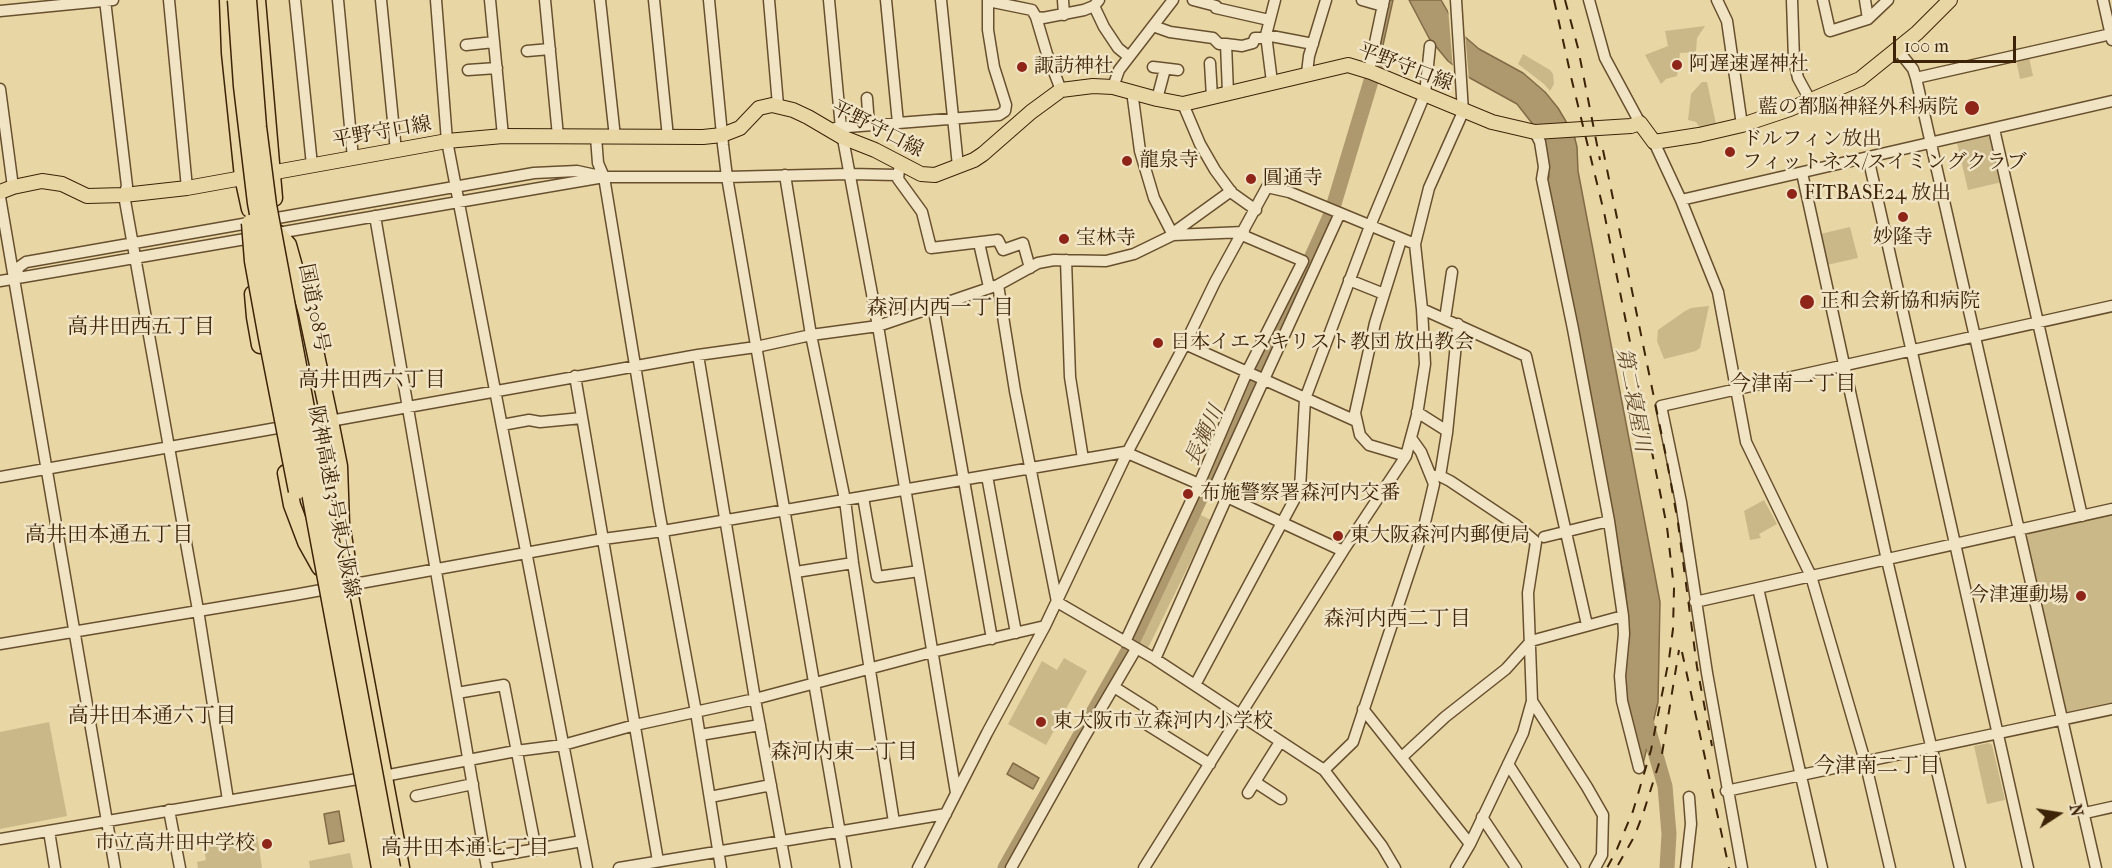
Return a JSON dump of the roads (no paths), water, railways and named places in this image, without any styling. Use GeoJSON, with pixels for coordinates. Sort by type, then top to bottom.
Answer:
{"type":"FeatureCollection","features":[{"type":"Feature","properties":{"kind":"highway","name":"国道308号"},"geometry":{"type":"LineString","coordinates":[[228,0],[230,53],[243,177],[321,567],[372,868]]}},
{"type":"Feature","properties":{"kind":"highway","name":"阪神高速13号東大阪線"},"geometry":{"type":"LineString","coordinates":[[236,0],[244,107],[256,203],[380,868]]}},
{"type":"Feature","properties":{"kind":"highway","name":"阪神高速13号東大阪線"},"geometry":{"type":"LineString","coordinates":[[248,0],[258,127],[277,256],[392,868]]}},
{"type":"Feature","properties":{"kind":"highway","name":"国道308号"},"geometry":{"type":"LineString","coordinates":[[257,0],[277,226],[327,495],[348,585],[400,868]]}},
{"type":"Feature","properties":{"kind":"highway"},"geometry":{"type":"LineString","coordinates":[[238,22],[238,87],[253,261],[297,491],[305,526],[321,567]]}},
{"type":"Feature","properties":{"kind":"highway"},"geometry":{"type":"LineString","coordinates":[[258,127],[273,205],[306,333],[328,444],[349,570],[348,585]]}},
{"type":"Feature","properties":{"kind":"highway"},"geometry":{"type":"LineString","coordinates":[[277,226],[288,244],[307,313],[330,421],[339,466],[340,522]]}},
{"type":"Feature","properties":{"kind":"highway"},"geometry":{"type":"LineString","coordinates":[[254,230],[245,252],[254,297],[255,317],[292,505],[306,542],[321,567]]}},
{"type":"Feature","properties":{"kind":"main road"},"geometry":{"type":"LineString","coordinates":[[1640,123],[1654,142],[1742,125],[1810,100],[1860,79],[1937,15],[1950,0]]}},
{"type":"Feature","properties":{"kind":"main road","name":"平野守口線"},"geometry":{"type":"LineString","coordinates":[[4,192],[30,183],[54,181],[87,196],[124,195],[187,188],[447,141],[503,136],[722,135],[740,128],[759,108],[778,105],[875,150],[899,170],[925,176],[943,173],[983,154],[1031,112],[1061,90],[1093,86],[1113,87],[1183,104],[1348,65],[1372,72],[1492,122],[1536,132],[1631,126],[1640,123]]}},
{"type":"Feature","properties":{"kind":"street"},"geometry":{"type":"LineString","coordinates":[[105,0],[128,186],[124,195],[198,610],[228,800]]}},
{"type":"Feature","properties":{"kind":"street"},"geometry":{"type":"LineString","coordinates":[[0,11],[113,0]]}},
{"type":"Feature","properties":{"kind":"street"},"geometry":{"type":"LineString","coordinates":[[169,0],[187,188]]}},
{"type":"Feature","properties":{"kind":"street"},"geometry":{"type":"LineString","coordinates":[[295,0],[312,165]]}},
{"type":"Feature","properties":{"kind":"street"},"geometry":{"type":"LineString","coordinates":[[338,0],[353,159]]}},
{"type":"Feature","properties":{"kind":"street"},"geometry":{"type":"LineString","coordinates":[[381,0],[396,151]]}},
{"type":"Feature","properties":{"kind":"street"},"geometry":{"type":"LineString","coordinates":[[436,0],[447,141],[587,868]]}},
{"type":"Feature","properties":{"kind":"street"},"geometry":{"type":"LineString","coordinates":[[490,0],[503,136]]}},
{"type":"Feature","properties":{"kind":"street"},"geometry":{"type":"LineString","coordinates":[[545,0],[558,136]]}},
{"type":"Feature","properties":{"kind":"street"},"geometry":{"type":"LineString","coordinates":[[600,0],[615,137]]}},
{"type":"Feature","properties":{"kind":"street"},"geometry":{"type":"LineString","coordinates":[[654,0],[668,137]]}},
{"type":"Feature","properties":{"kind":"street"},"geometry":{"type":"LineString","coordinates":[[709,0],[728,177],[846,868]]}},
{"type":"Feature","properties":{"kind":"street"},"geometry":{"type":"LineString","coordinates":[[769,0],[778,105]]}},
{"type":"Feature","properties":{"kind":"street"},"geometry":{"type":"LineString","coordinates":[[829,0],[837,131],[849,174],[878,326],[957,793]]}},
{"type":"Feature","properties":{"kind":"street"},"geometry":{"type":"LineString","coordinates":[[886,0],[898,123]]}},
{"type":"Feature","properties":{"kind":"street"},"geometry":{"type":"LineString","coordinates":[[941,0],[958,166]]}},
{"type":"Feature","properties":{"kind":"street"},"geometry":{"type":"LineString","coordinates":[[837,131],[870,125],[999,115],[1005,111],[1006,105],[994,67],[988,30],[988,0],[1064,15],[1097,3],[1104,27],[1118,48],[1129,57]]}},
{"type":"Feature","properties":{"kind":"street"},"geometry":{"type":"LineString","coordinates":[[1063,0],[1064,15]]}},
{"type":"Feature","properties":{"kind":"street"},"geometry":{"type":"LineString","coordinates":[[1113,87],[1119,70],[1173,0]]}},
{"type":"Feature","properties":{"kind":"street"},"geometry":{"type":"LineString","coordinates":[[1193,0],[1216,6],[1216,8],[1269,20]]}},
{"type":"Feature","properties":{"kind":"street"},"geometry":{"type":"LineString","coordinates":[[1272,82],[1267,37],[1275,0]]}},
{"type":"Feature","properties":{"kind":"street"},"geometry":{"type":"LineString","coordinates":[[1307,73],[1309,56],[1326,0]]}},
{"type":"Feature","properties":{"kind":"street"},"geometry":{"type":"LineString","coordinates":[[1362,0],[1383,3],[1386,22],[1372,72]]}},
{"type":"Feature","properties":{"kind":"street"},"geometry":{"type":"LineString","coordinates":[[1148,866],[1343,551],[1406,456],[1417,412],[1425,364],[1415,244],[1429,188],[1464,112],[1456,0]]}},
{"type":"Feature","properties":{"kind":"street"},"geometry":{"type":"LineString","coordinates":[[1589,0],[1605,58],[1640,123]]}},
{"type":"Feature","properties":{"kind":"street"},"geometry":{"type":"LineString","coordinates":[[1717,0],[1727,21],[1742,125]]}},
{"type":"Feature","properties":{"kind":"street"},"geometry":{"type":"LineString","coordinates":[[1792,0],[1794,60],[1798,78],[1810,100]]}},
{"type":"Feature","properties":{"kind":"street"},"geometry":{"type":"LineString","coordinates":[[1823,0],[1830,31],[1868,19],[1888,0]]}},
{"type":"Feature","properties":{"kind":"street"},"geometry":{"type":"LineString","coordinates":[[1865,0],[1868,19]]}},
{"type":"Feature","properties":{"kind":"street"},"geometry":{"type":"LineString","coordinates":[[1917,78],[2111,37],[2103,0]]}},
{"type":"Feature","properties":{"kind":"street"},"geometry":{"type":"LineString","coordinates":[[1033,9],[1061,90]]}},
{"type":"Feature","properties":{"kind":"street"},"geometry":{"type":"LineString","coordinates":[[1153,26],[1170,32],[1213,38],[1219,44],[1242,46],[1253,43],[1255,38],[1267,37],[1313,44]]}},
{"type":"Feature","properties":{"kind":"street"},"geometry":{"type":"LineString","coordinates":[[466,45],[495,42]]}},
{"type":"Feature","properties":{"kind":"street"},"geometry":{"type":"LineString","coordinates":[[1226,44],[1228,93]]}},
{"type":"Feature","properties":{"kind":"street"},"geometry":{"type":"LineString","coordinates":[[1196,685],[1300,489],[1305,399],[1370,226],[1425,94],[1430,46]]}},
{"type":"Feature","properties":{"kind":"street"},"geometry":{"type":"LineString","coordinates":[[527,51],[550,49]]}},
{"type":"Feature","properties":{"kind":"street"},"geometry":{"type":"LineString","coordinates":[[1898,49],[1917,78],[2096,868]]}},
{"type":"Feature","properties":{"kind":"street"},"geometry":{"type":"LineString","coordinates":[[1210,63],[1212,97]]}},
{"type":"Feature","properties":{"kind":"street"},"geometry":{"type":"LineString","coordinates":[[1153,67],[1178,70]]}},
{"type":"Feature","properties":{"kind":"street"},"geometry":{"type":"LineString","coordinates":[[468,70],[497,68]]}},
{"type":"Feature","properties":{"kind":"street"},"geometry":{"type":"LineString","coordinates":[[1157,99],[1165,69]]}},
{"type":"Feature","properties":{"kind":"street"},"geometry":{"type":"LineString","coordinates":[[0,89],[4,192],[14,279],[115,868]]}},
{"type":"Feature","properties":{"kind":"street"},"geometry":{"type":"LineString","coordinates":[[1132,92],[1140,151],[1154,198],[1173,235]]}},
{"type":"Feature","properties":{"kind":"street"},"geometry":{"type":"LineString","coordinates":[[867,98],[870,125]]}},
{"type":"Feature","properties":{"kind":"street"},"geometry":{"type":"LineString","coordinates":[[1681,200],[2112,101]]}},
{"type":"Feature","properties":{"kind":"street"},"geometry":{"type":"LineString","coordinates":[[1183,104],[1200,144],[1215,170],[1231,192],[1256,210]]}},
{"type":"Feature","properties":{"kind":"street"},"geometry":{"type":"LineString","coordinates":[[1994,129],[2082,516]]}},
{"type":"Feature","properties":{"kind":"street"},"geometry":{"type":"LineString","coordinates":[[1536,132],[1544,167],[1542,179],[1573,329],[1608,521],[1623,616],[1624,634],[1620,676],[1622,701],[1639,768]]}},
{"type":"Feature","properties":{"kind":"street"},"geometry":{"type":"LineString","coordinates":[[596,137],[598,163],[604,177],[721,868]]}},
{"type":"Feature","properties":{"kind":"street"},"geometry":{"type":"LineString","coordinates":[[1654,142],[1681,200],[1718,292],[1746,442],[1811,576],[1865,761],[1890,868]]}},
{"type":"Feature","properties":{"kind":"street"},"geometry":{"type":"LineString","coordinates":[[1868,157],[2028,868]]}},
{"type":"Feature","properties":{"kind":"street"},"geometry":{"type":"LineString","coordinates":[[277,226],[375,216],[604,177],[728,177],[849,174],[899,170],[898,179],[922,212],[931,248],[998,240],[1003,250],[1023,243],[1030,268]]}},
{"type":"Feature","properties":{"kind":"street"},"geometry":{"type":"LineString","coordinates":[[0,281],[134,257],[456,187],[534,173],[577,171],[604,177]]}},
{"type":"Feature","properties":{"kind":"street"},"geometry":{"type":"LineString","coordinates":[[1802,172],[1887,560],[1960,868]]}},
{"type":"Feature","properties":{"kind":"street"},"geometry":{"type":"LineString","coordinates":[[785,175],[811,335],[845,500],[894,822]]}},
{"type":"Feature","properties":{"kind":"street"},"geometry":{"type":"LineString","coordinates":[[918,868],[1045,626],[1127,453],[1267,187],[1288,192],[1415,244]]}},
{"type":"Feature","properties":{"kind":"street"},"geometry":{"type":"LineString","coordinates":[[1173,235],[1176,230],[1231,192]]}},
{"type":"Feature","properties":{"kind":"street"},"geometry":{"type":"LineString","coordinates":[[1213,490],[1264,381],[1335,211]]}},
{"type":"Feature","properties":{"kind":"street"},"geometry":{"type":"LineString","coordinates":[[375,216],[486,863],[582,841]]}},
{"type":"Feature","properties":{"kind":"street"},"geometry":{"type":"LineString","coordinates":[[14,279],[19,267],[26,262],[132,244],[254,230]]}},
{"type":"Feature","properties":{"kind":"street"},"geometry":{"type":"LineString","coordinates":[[330,421],[575,376],[756,347],[811,335],[878,326],[993,286],[1038,263],[1066,260],[1106,261],[1134,254],[1173,235],[1243,234],[1303,261],[1247,372],[1199,484],[1125,642]]}},
{"type":"Feature","properties":{"kind":"street"},"geometry":{"type":"LineString","coordinates":[[1401,240],[1365,362],[1355,413],[1360,435],[1369,445],[1406,456]]}},
{"type":"Feature","properties":{"kind":"street"},"geometry":{"type":"LineString","coordinates":[[979,243],[993,286],[1006,342],[1057,602],[1155,659],[1324,770],[1382,846],[1395,868]]}},
{"type":"Feature","properties":{"kind":"street"},"geometry":{"type":"LineString","coordinates":[[1066,260],[1070,377],[1083,459]]}},
{"type":"Feature","properties":{"kind":"street"},"geometry":{"type":"LineString","coordinates":[[1445,319],[1452,272]]}},
{"type":"Feature","properties":{"kind":"street"},"geometry":{"type":"LineString","coordinates":[[1349,280],[1384,294]]}},
{"type":"Feature","properties":{"kind":"street"},"geometry":{"type":"LineString","coordinates":[[933,305],[992,639]]}},
{"type":"Feature","properties":{"kind":"street"},"geometry":{"type":"LineString","coordinates":[[1742,868],[1726,791],[1681,502],[1661,406],[2112,306]]}},
{"type":"Feature","properties":{"kind":"street"},"geometry":{"type":"LineString","coordinates":[[1422,309],[1526,356],[1587,625]]}},
{"type":"Feature","properties":{"kind":"street"},"geometry":{"type":"LineString","coordinates":[[1324,770],[1353,742],[1423,531],[1447,431],[1458,324]]}},
{"type":"Feature","properties":{"kind":"street"},"geometry":{"type":"LineString","coordinates":[[1185,344],[1356,422]]}},
{"type":"Feature","properties":{"kind":"street"},"geometry":{"type":"LineString","coordinates":[[698,355],[755,699],[786,868]]}},
{"type":"Feature","properties":{"kind":"street"},"geometry":{"type":"LineString","coordinates":[[575,376],[658,861]]}},
{"type":"Feature","properties":{"kind":"street"},"geometry":{"type":"LineString","coordinates":[[1417,412],[1447,431]]}},
{"type":"Feature","properties":{"kind":"street"},"geometry":{"type":"LineString","coordinates":[[502,425],[529,420],[540,423],[582,418]]}},
{"type":"Feature","properties":{"kind":"street"},"geometry":{"type":"LineString","coordinates":[[0,477],[277,428]]}},
{"type":"Feature","properties":{"kind":"street"},"geometry":{"type":"LineString","coordinates":[[1411,438],[1436,476],[1450,481],[1542,540],[1608,521]]}},
{"type":"Feature","properties":{"kind":"street"},"geometry":{"type":"LineString","coordinates":[[0,644],[436,570],[603,539],[663,531],[1127,453],[1213,490],[1343,551]]}},
{"type":"Feature","properties":{"kind":"street"},"geometry":{"type":"LineString","coordinates":[[987,476],[1016,633]]}},
{"type":"Feature","properties":{"kind":"street"},"geometry":{"type":"LineString","coordinates":[[863,497],[877,577],[919,571]]}},
{"type":"Feature","properties":{"kind":"street"},"geometry":{"type":"LineString","coordinates":[[1155,659],[1227,497]]}},
{"type":"Feature","properties":{"kind":"street"},"geometry":{"type":"LineString","coordinates":[[1695,602],[2112,509]]}},
{"type":"Feature","properties":{"kind":"street"},"geometry":{"type":"LineString","coordinates":[[1456,868],[1470,844],[1523,733],[1532,700],[1528,593],[1542,540]]}},
{"type":"Feature","properties":{"kind":"street"},"geometry":{"type":"LineString","coordinates":[[795,572],[853,562]]}},
{"type":"Feature","properties":{"kind":"street"},"geometry":{"type":"LineString","coordinates":[[1758,588],[1822,868]]}},
{"type":"Feature","properties":{"kind":"street"},"geometry":{"type":"LineString","coordinates":[[1402,757],[1445,717],[1506,669],[1531,641],[1623,616]]}},
{"type":"Feature","properties":{"kind":"street"},"geometry":{"type":"LineString","coordinates":[[384,776],[469,759],[563,745],[635,725],[755,699],[932,652],[1045,626]]}},
{"type":"Feature","properties":{"kind":"street"},"geometry":{"type":"LineString","coordinates":[[1011,868],[1136,649]]}},
{"type":"Feature","properties":{"kind":"street"},"geometry":{"type":"LineString","coordinates":[[457,693],[504,685],[536,850]]}},
{"type":"Feature","properties":{"kind":"street"},"geometry":{"type":"LineString","coordinates":[[1114,687],[1152,711],[1146,724],[1210,764]]}},
{"type":"Feature","properties":{"kind":"street"},"geometry":{"type":"LineString","coordinates":[[1532,700],[1603,815],[1602,855],[1595,868]]}},
{"type":"Feature","properties":{"kind":"street"},"geometry":{"type":"LineString","coordinates":[[1726,791],[2112,708]]}},
{"type":"Feature","properties":{"kind":"street"},"geometry":{"type":"LineString","coordinates":[[1363,710],[1470,844]]}},
{"type":"Feature","properties":{"kind":"street"},"geometry":{"type":"LineString","coordinates":[[700,735],[760,725]]}},
{"type":"Feature","properties":{"kind":"street"},"geometry":{"type":"LineString","coordinates":[[1248,793],[1280,742]]}},
{"type":"Feature","properties":{"kind":"street"},"geometry":{"type":"LineString","coordinates":[[1508,764],[1575,868]]}},
{"type":"Feature","properties":{"kind":"street"},"geometry":{"type":"LineString","coordinates":[[0,839],[358,779]]}},
{"type":"Feature","properties":{"kind":"street"},"geometry":{"type":"LineString","coordinates":[[1255,782],[1281,799]]}},
{"type":"Feature","properties":{"kind":"street"},"geometry":{"type":"LineString","coordinates":[[416,796],[430,796],[473,784]]}},
{"type":"Feature","properties":{"kind":"street"},"geometry":{"type":"LineString","coordinates":[[710,797],[771,785]]}},
{"type":"Feature","properties":{"kind":"street"},"geometry":{"type":"LineString","coordinates":[[1686,868],[1691,824],[1689,797]]}},
{"type":"Feature","properties":{"kind":"street"},"geometry":{"type":"LineString","coordinates":[[2085,813],[2112,807]]}},
{"type":"Feature","properties":{"kind":"street"},"geometry":{"type":"LineString","coordinates":[[169,810],[180,868]]}},
{"type":"Feature","properties":{"kind":"street"},"geometry":{"type":"LineString","coordinates":[[619,868],[946,814]]}},
{"type":"Feature","properties":{"kind":"street"},"geometry":{"type":"LineString","coordinates":[[1482,817],[1516,868]]}},
{"type":"Feature","properties":{"kind":"street"},"geometry":{"type":"LineString","coordinates":[[49,831],[55,868]]}},
{"type":"Feature","properties":{"kind":"waterway","name":"長瀬川"},"geometry":{"type":"LineString","coordinates":[[1005,868],[1128,651],[1259,374],[1331,214],[1377,61]]}},
{"type":"Feature","properties":{"kind":"waterway","name":"第二寝屋川"},"geometry":{"type":"LineString","coordinates":[[1646,721],[1665,786],[1669,834],[1667,868]]}},
{"type":"Feature","properties":{"kind":"railway"},"geometry":{"type":"LineString","coordinates":[[1554,0],[1604,212],[1667,527],[1674,588],[1673,629],[1669,659],[1651,750],[1633,811],[1607,868]]}},
{"type":"Feature","properties":{"kind":"railway"},"geometry":{"type":"LineString","coordinates":[[1565,0],[1578,48],[1600,160]]}},
{"type":"Feature","properties":{"kind":"railway"},"geometry":{"type":"LineString","coordinates":[[1603,150],[1666,456],[1678,523],[1697,667],[1712,746]]}},
{"type":"Feature","properties":{"kind":"railway"},"geometry":{"type":"LineString","coordinates":[[1618,865],[1634,837],[1662,754],[1679,650]]}},
{"type":"Feature","properties":{"kind":"railway"},"geometry":{"type":"LineString","coordinates":[[1682,652],[1729,868]]}},
{"type":"Feature","properties":{"kind":"place","name":"阿遅速遅神社"},"geometry":{"type":"Point","coordinates":[1677,65]}},
{"type":"Feature","properties":{"kind":"place","name":"諏訪神社"},"geometry":{"type":"Point","coordinates":[1022,67]}},
{"type":"Feature","properties":{"kind":"place","name":"藍の都脳神経外科病院"},"geometry":{"type":"Point","coordinates":[1972,108]}},
{"type":"Feature","properties":{"kind":"place","name":"ドルフィン放出 フィットネス/スイミングクラブ"},"geometry":{"type":"Point","coordinates":[1730,152]}},
{"type":"Feature","properties":{"kind":"place","name":"龍泉寺"},"geometry":{"type":"Point","coordinates":[1127,161]}},
{"type":"Feature","properties":{"kind":"place","name":"圓通寺"},"geometry":{"type":"Point","coordinates":[1251,179]}},
{"type":"Feature","properties":{"kind":"place","name":"FITBASE24 放出"},"geometry":{"type":"Point","coordinates":[1792,194]}},
{"type":"Feature","properties":{"kind":"place","name":"妙隆寺"},"geometry":{"type":"Point","coordinates":[1903,217]}},
{"type":"Feature","properties":{"kind":"place","name":"宝林寺"},"geometry":{"type":"Point","coordinates":[1064,239]}},
{"type":"Feature","properties":{"kind":"place","name":"正和会新協和病院"},"geometry":{"type":"Point","coordinates":[1807,302]}},
{"type":"Feature","properties":{"kind":"place","name":"日本イエスキリスト教団 放出教会"},"geometry":{"type":"Point","coordinates":[1158,343]}},
{"type":"Feature","properties":{"kind":"place","name":"布施警察署森河内交番"},"geometry":{"type":"Point","coordinates":[1188,494]}},
{"type":"Feature","properties":{"kind":"place","name":"東大阪森河内郵便局"},"geometry":{"type":"Point","coordinates":[1338,536]}},
{"type":"Feature","properties":{"kind":"place","name":"今津運動場"},"geometry":{"type":"Point","coordinates":[2081,596]}},
{"type":"Feature","properties":{"kind":"place","name":"東大阪市立森河内小学校"},"geometry":{"type":"Point","coordinates":[1041,722]}},
{"type":"Feature","properties":{"kind":"place","name":"市立高井田中学校"},"geometry":{"type":"Point","coordinates":[267,844]}},
{"type":"Feature","properties":{"kind":"district","name":"森河内西一丁目"},"geometry":{"type":"Point","coordinates":[940,309]}},
{"type":"Feature","properties":{"kind":"district","name":"高井田西五丁目"},"geometry":{"type":"Point","coordinates":[141,328]}},
{"type":"Feature","properties":{"kind":"district","name":"高井田西六丁目"},"geometry":{"type":"Point","coordinates":[372,381]}},
{"type":"Feature","properties":{"kind":"district","name":"今津南一丁目"},"geometry":{"type":"Point","coordinates":[1793,385]}},
{"type":"Feature","properties":{"kind":"district","name":"高井田本通五丁目"},"geometry":{"type":"Point","coordinates":[109,536]}},
{"type":"Feature","properties":{"kind":"district","name":"森河内西二丁目"},"geometry":{"type":"Point","coordinates":[1397,620]}},
{"type":"Feature","properties":{"kind":"district","name":"高井田本通六丁目"},"geometry":{"type":"Point","coordinates":[152,717]}},
{"type":"Feature","properties":{"kind":"district","name":"森河内東一丁目"},"geometry":{"type":"Point","coordinates":[844,753]}},
{"type":"Feature","properties":{"kind":"district","name":"今津南二丁目"},"geometry":{"type":"Point","coordinates":[1877,767]}},
{"type":"Feature","properties":{"kind":"district","name":"高井田本通七丁目"},"geometry":{"type":"Point","coordinates":[465,849]}}]}
